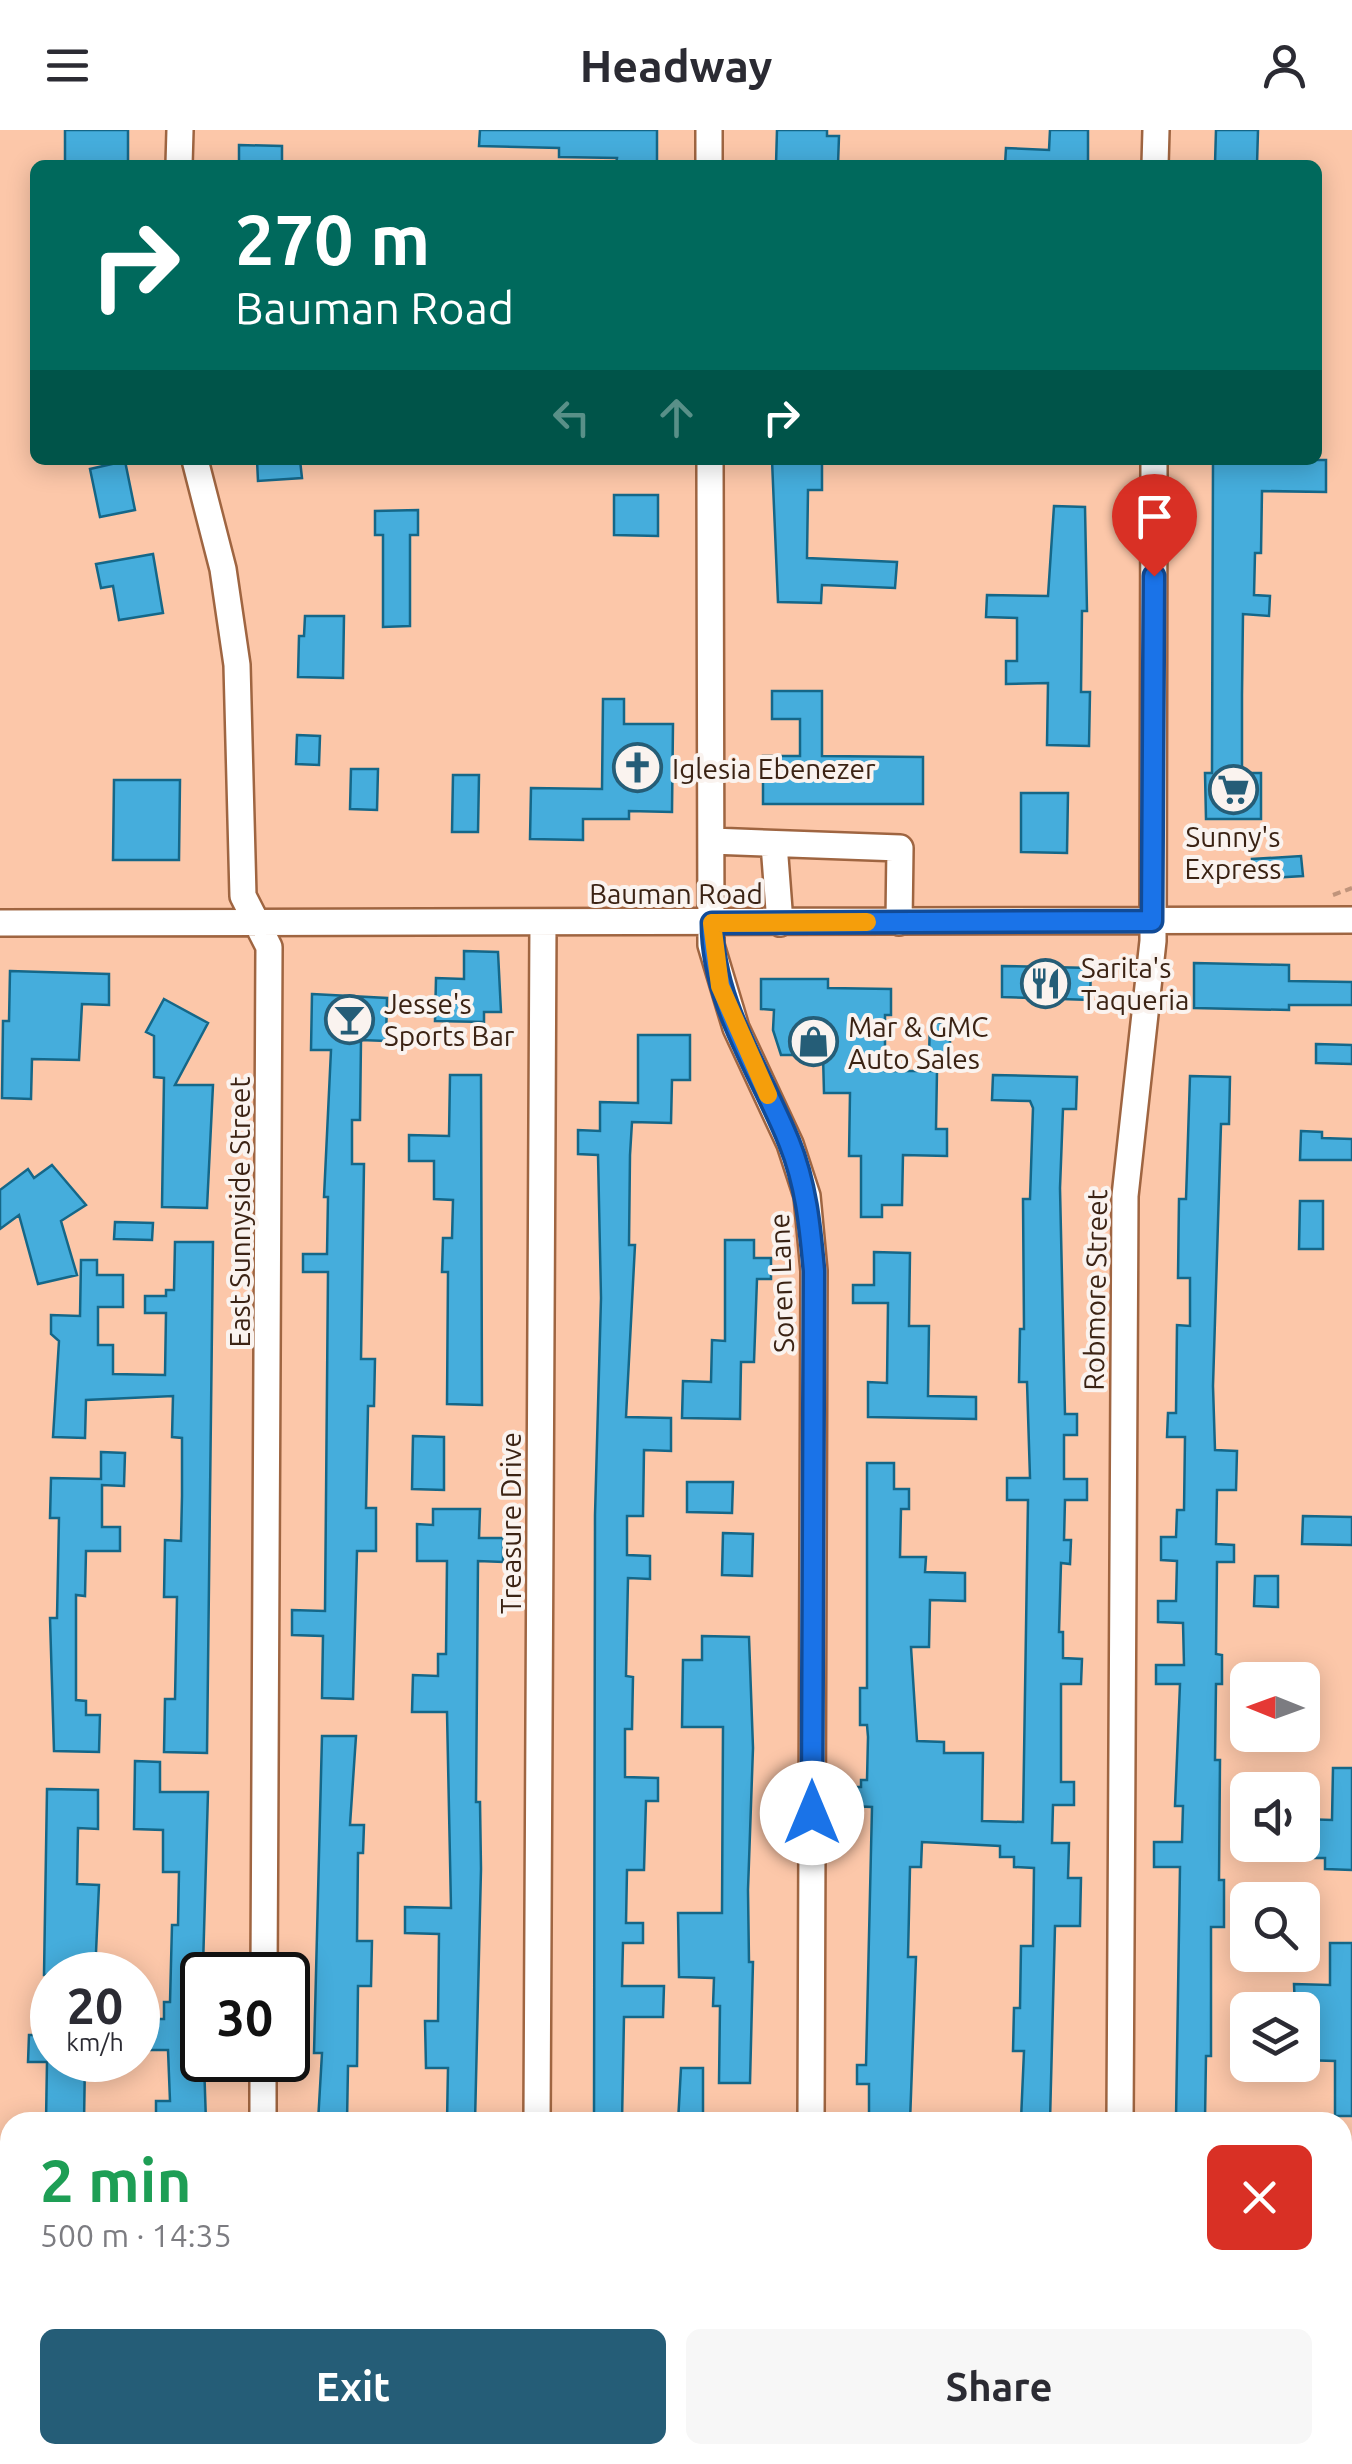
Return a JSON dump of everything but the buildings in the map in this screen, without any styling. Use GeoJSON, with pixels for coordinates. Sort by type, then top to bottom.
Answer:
{"type":"FeatureCollection","features":[{"type":"Feature","properties":{"kind":"street"},"geometry":{"type":"LineString","coordinates":[[179,160],[180,130]]}},
{"type":"Feature","properties":{"kind":"street"},"geometry":{"type":"LineString","coordinates":[[709,130],[709,160]]}},
{"type":"Feature","properties":{"kind":"street"},"geometry":{"type":"LineString","coordinates":[[1156,130],[1156,160]]}},
{"type":"Feature","properties":{"kind":"street","name":"East Sunnyside Street"},"geometry":{"type":"LineString","coordinates":[[196,465],[223,569],[237,665],[244,896],[268,948],[264,1952]]}},
{"type":"Feature","properties":{"kind":"street","name":"Soren Lane"},"geometry":{"type":"LineString","coordinates":[[710,465],[712,923],[720,986],[790,1144],[808,1196],[814,1271],[810,2112]]}},
{"type":"Feature","properties":{"kind":"street","name":"Robmore Street"},"geometry":{"type":"LineString","coordinates":[[1120,2112],[1124,1214],[1152,921],[1154,465]]}},
{"type":"Feature","properties":{"kind":"street"},"geometry":{"type":"LineString","coordinates":[[711,842],[900,848],[899,922]]}},
{"type":"Feature","properties":{"kind":"street"},"geometry":{"type":"LineString","coordinates":[[774,844],[780,923]]}},
{"type":"Feature","properties":{"kind":"street","name":"Bauman Road"},"geometry":{"type":"LineString","coordinates":[[0,922],[1352,920]]}},
{"type":"Feature","properties":{"kind":"street","name":"Treasure Drive"},"geometry":{"type":"LineString","coordinates":[[537,2112],[543,923]]}},
{"type":"Feature","properties":{"kind":"street"},"geometry":{"type":"LineString","coordinates":[[263,2082],[263,2112]]}},
{"type":"Feature","properties":{"kind":"slow traffic"},"geometry":{"type":"LineString","coordinates":[[768,1095],[720,986],[712,923],[867,922]]}},
{"type":"Feature","properties":{"kind":"place","name":"Iglesia Ebenezer"},"geometry":{"type":"Point","coordinates":[637,768]}},
{"type":"Feature","properties":{"kind":"place","name":"Sunny's Express"},"geometry":{"type":"Point","coordinates":[1233,789]}},
{"type":"Feature","properties":{"kind":"place","name":"Sarita's Taqueria"},"geometry":{"type":"Point","coordinates":[1046,983]}},
{"type":"Feature","properties":{"kind":"place","name":"Jesse's Sports Bar"},"geometry":{"type":"Point","coordinates":[349,1019]}},
{"type":"Feature","properties":{"kind":"place","name":"Mar & GMC Auto Sales"},"geometry":{"type":"Point","coordinates":[813,1042]}},
{"type":"Feature","properties":{"kind":"route"},"geometry":{"type":"LineString","coordinates":[[812,1813],[814,1271],[808,1196],[790,1144],[720,986],[712,923],[1152,921],[1154,576]]}}]}
